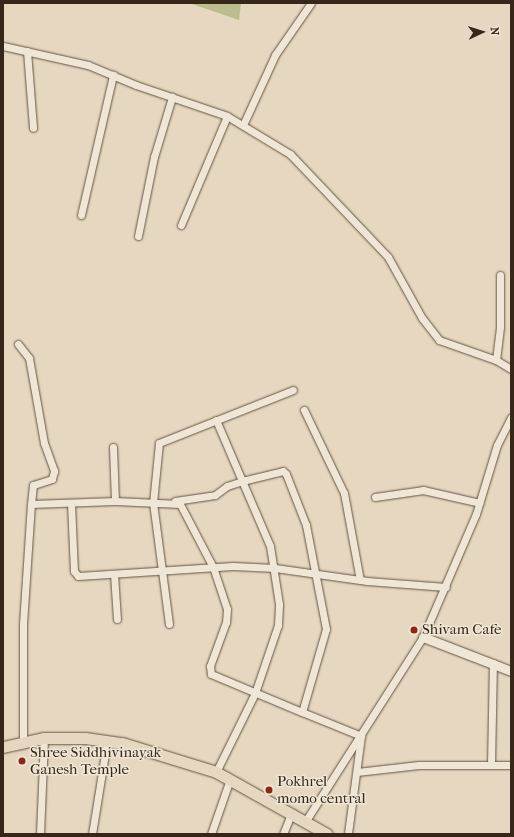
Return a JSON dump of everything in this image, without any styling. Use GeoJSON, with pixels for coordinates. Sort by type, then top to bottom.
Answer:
{"type":"FeatureCollection","features":[{"type":"Feature","properties":{"kind":"main road"},"geometry":{"type":"LineString","coordinates":[[3,746],[44,738],[122,743],[216,772],[328,834]]}},
{"type":"Feature","properties":{"kind":"street"},"geometry":{"type":"LineString","coordinates":[[242,125],[275,55],[311,3]]}},
{"type":"Feature","properties":{"kind":"street"},"geometry":{"type":"LineString","coordinates":[[3,46],[88,65],[136,85],[227,116],[290,154],[388,256],[422,318],[439,340],[496,360],[511,369]]}},
{"type":"Feature","properties":{"kind":"street"},"geometry":{"type":"LineString","coordinates":[[28,51],[33,128]]}},
{"type":"Feature","properties":{"kind":"street"},"geometry":{"type":"LineString","coordinates":[[81,215],[113,75]]}},
{"type":"Feature","properties":{"kind":"street"},"geometry":{"type":"LineString","coordinates":[[138,236],[154,157],[172,97]]}},
{"type":"Feature","properties":{"kind":"street"},"geometry":{"type":"LineString","coordinates":[[181,225],[227,116]]}},
{"type":"Feature","properties":{"kind":"street"},"geometry":{"type":"LineString","coordinates":[[496,360],[500,326],[500,275]]}},
{"type":"Feature","properties":{"kind":"street"},"geometry":{"type":"LineString","coordinates":[[18,344],[29,358],[44,443],[54,471],[52,479],[33,485],[23,624],[23,741]]}},
{"type":"Feature","properties":{"kind":"street"},"geometry":{"type":"LineString","coordinates":[[169,624],[160,572],[153,503],[159,443],[293,390]]}},
{"type":"Feature","properties":{"kind":"street"},"geometry":{"type":"LineString","coordinates":[[304,410],[344,493],[360,580]]}},
{"type":"Feature","properties":{"kind":"street"},"geometry":{"type":"LineString","coordinates":[[305,822],[362,736],[423,637],[446,587],[480,503],[497,445],[511,417]]}},
{"type":"Feature","properties":{"kind":"street"},"geometry":{"type":"LineString","coordinates":[[216,420],[270,546],[275,568],[279,604],[278,626],[255,693],[216,772]]}},
{"type":"Feature","properties":{"kind":"street"},"geometry":{"type":"LineString","coordinates":[[112,447],[115,502]]}},
{"type":"Feature","properties":{"kind":"street"},"geometry":{"type":"LineString","coordinates":[[31,504],[165,502],[216,495],[227,486],[283,471],[286,474],[306,525],[326,628],[302,712]]}},
{"type":"Feature","properties":{"kind":"street"},"geometry":{"type":"LineString","coordinates":[[375,497],[423,490],[480,503]]}},
{"type":"Feature","properties":{"kind":"street"},"geometry":{"type":"LineString","coordinates":[[165,502],[180,504],[184,507],[213,567],[227,609],[226,622],[210,671],[211,674],[362,736]]}},
{"type":"Feature","properties":{"kind":"street"},"geometry":{"type":"LineString","coordinates":[[71,503],[75,574],[160,572],[213,567],[275,568],[360,580],[446,587]]}},
{"type":"Feature","properties":{"kind":"street"},"geometry":{"type":"LineString","coordinates":[[114,574],[117,619]]}},
{"type":"Feature","properties":{"kind":"street"},"geometry":{"type":"LineString","coordinates":[[423,637],[511,671]]}},
{"type":"Feature","properties":{"kind":"street"},"geometry":{"type":"LineString","coordinates":[[491,765],[493,663]]}},
{"type":"Feature","properties":{"kind":"street"},"geometry":{"type":"LineString","coordinates":[[348,834],[362,736]]}},
{"type":"Feature","properties":{"kind":"street"},"geometry":{"type":"LineString","coordinates":[[40,834],[44,738]]}},
{"type":"Feature","properties":{"kind":"street"},"geometry":{"type":"LineString","coordinates":[[92,834],[107,742]]}},
{"type":"Feature","properties":{"kind":"street"},"geometry":{"type":"LineString","coordinates":[[357,772],[418,765],[511,764]]}},
{"type":"Feature","properties":{"kind":"street"},"geometry":{"type":"LineString","coordinates":[[211,834],[230,779]]}},
{"type":"Feature","properties":{"kind":"street"},"geometry":{"type":"LineString","coordinates":[[283,834],[291,814]]}},
{"type":"Feature","properties":{"kind":"green space"},"geometry":{"type":"Polygon","coordinates":[[[189,3],[241,3],[239,20],[189,3]]]}},
{"type":"Feature","properties":{"kind":"place","name":"Shivam Cafe"},"geometry":{"type":"Point","coordinates":[414,630]}},
{"type":"Feature","properties":{"kind":"place","name":"Shree Siddhivinayak Ganesh Temple"},"geometry":{"type":"Point","coordinates":[22,761]}},
{"type":"Feature","properties":{"kind":"place","name":"Pokhrel momo central"},"geometry":{"type":"Point","coordinates":[269,790]}}]}
